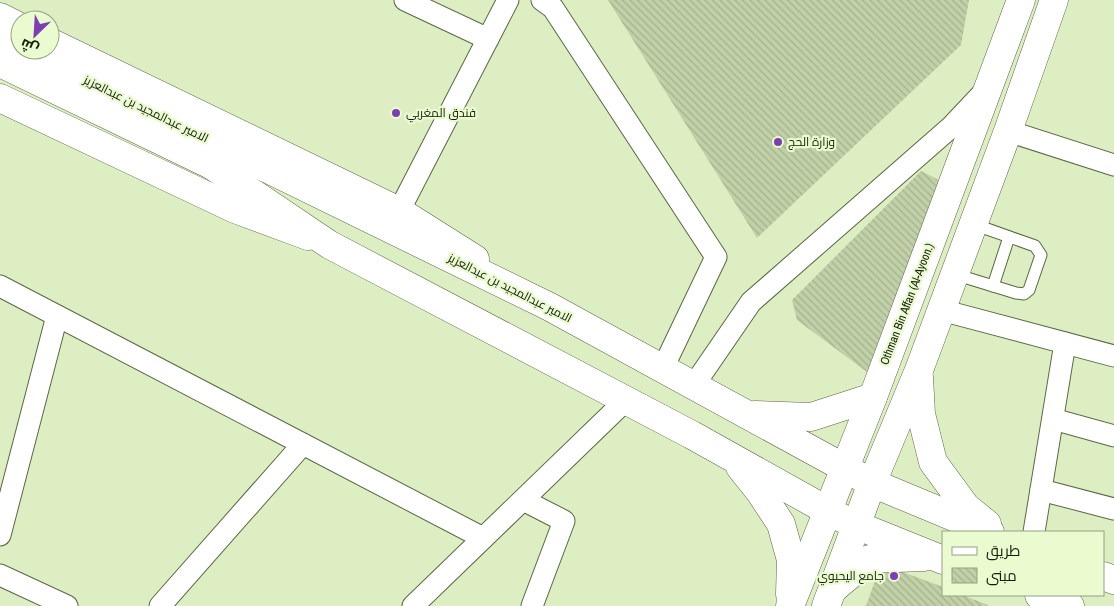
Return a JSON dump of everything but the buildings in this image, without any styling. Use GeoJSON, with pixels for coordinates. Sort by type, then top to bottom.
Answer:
{"type":"FeatureCollection","features":[{"type":"Feature","properties":{"kind":"main road","name":"Othman Bin Affan (Al-Ayoon.)"},"geometry":{"type":"LineString","coordinates":[[790,606],[872,397],[1021,0]]}},
{"type":"Feature","properties":{"kind":"main road"},"geometry":{"type":"LineString","coordinates":[[828,598],[872,483],[919,370],[1008,131],[1054,0]]}},
{"type":"Feature","properties":{"kind":"main road"},"geometry":{"type":"LineString","coordinates":[[60,47],[399,211],[550,307]]}},
{"type":"Feature","properties":{"kind":"main road","name":"الامير عبدالمجيد بن عبدالعزيز"},"geometry":{"type":"LineString","coordinates":[[46,60],[550,307],[872,483],[988,531]]}},
{"type":"Feature","properties":{"kind":"main road","name":"الامير عبدالمجيد بن عبدالعزيز"},"geometry":{"type":"LineString","coordinates":[[0,63],[211,165],[330,245],[732,458],[828,511],[856,525],[938,558]]}},
{"type":"Feature","properties":{"kind":"main road"},"geometry":{"type":"LineString","coordinates":[[0,98],[235,209],[330,245]]}},
{"type":"Feature","properties":{"kind":"main road"},"geometry":{"type":"LineString","coordinates":[[919,370],[922,414],[933,462],[966,507],[997,531]]}},
{"type":"Feature","properties":{"kind":"main road"},"geometry":{"type":"LineString","coordinates":[[748,414],[811,417],[872,397]]}},
{"type":"Feature","properties":{"kind":"main road"},"geometry":{"type":"LineString","coordinates":[[732,458],[760,492],[782,524],[791,560],[790,606]]}},
{"type":"Feature","properties":{"kind":"main road"},"geometry":{"type":"LineString","coordinates":[[828,598],[869,560],[938,558]]}},
{"type":"Feature","properties":{"kind":"main road"},"geometry":{"type":"LineString","coordinates":[[1042,596],[1070,606]]}},
{"type":"Feature","properties":{"kind":"street"},"geometry":{"type":"LineString","coordinates":[[405,0],[488,39]]}},
{"type":"Feature","properties":{"kind":"street"},"geometry":{"type":"LineString","coordinates":[[399,211],[508,0]]}},
{"type":"Feature","properties":{"kind":"street"},"geometry":{"type":"LineString","coordinates":[[542,0],[553,8],[716,257],[663,368]]}},
{"type":"Feature","properties":{"kind":"street"},"geometry":{"type":"LineString","coordinates":[[694,384],[750,302],[951,127],[988,89]]}},
{"type":"Feature","properties":{"kind":"street"},"geometry":{"type":"LineString","coordinates":[[1008,131],[1114,165]]}},
{"type":"Feature","properties":{"kind":"street"},"geometry":{"type":"LineString","coordinates":[[0,286],[483,538]]}},
{"type":"Feature","properties":{"kind":"street"},"geometry":{"type":"LineString","coordinates":[[941,310],[1114,356]]}},
{"type":"Feature","properties":{"kind":"street"},"geometry":{"type":"LineString","coordinates":[[0,535],[57,316]]}},
{"type":"Feature","properties":{"kind":"street"},"geometry":{"type":"LineString","coordinates":[[1034,531],[1065,343]]}},
{"type":"Feature","properties":{"kind":"street"},"geometry":{"type":"LineString","coordinates":[[413,606],[625,401]]}},
{"type":"Feature","properties":{"kind":"street"},"geometry":{"type":"LineString","coordinates":[[1053,419],[1114,436]]}},
{"type":"Feature","properties":{"kind":"street"},"geometry":{"type":"LineString","coordinates":[[160,606],[303,444]]}},
{"type":"Feature","properties":{"kind":"street"},"geometry":{"type":"LineString","coordinates":[[1041,490],[1114,509]]}},
{"type":"Feature","properties":{"kind":"street"},"geometry":{"type":"LineString","coordinates":[[523,500],[564,520],[532,606]]}},
{"type":"Feature","properties":{"kind":"street"},"geometry":{"type":"LineString","coordinates":[[0,575],[67,606]]}},
{"type":"Feature","properties":{"kind":"lane"},"geometry":{"type":"LineString","coordinates":[[954,274],[1024,294],[1030,290],[1041,255],[1035,246],[973,224]]}},
{"type":"Feature","properties":{"kind":"lane"},"geometry":{"type":"LineString","coordinates":[[993,286],[1009,237]]}},
{"type":"Feature","properties":{"kind":"place","name":"فندق المغربي"},"geometry":{"type":"Point","coordinates":[396,113]}},
{"type":"Feature","properties":{"kind":"place","name":"وزارة الحج"},"geometry":{"type":"Point","coordinates":[778,142]}},
{"type":"Feature","properties":{"kind":"place","name":"جامع اليحيوي"},"geometry":{"type":"Point","coordinates":[894,576]}}]}
